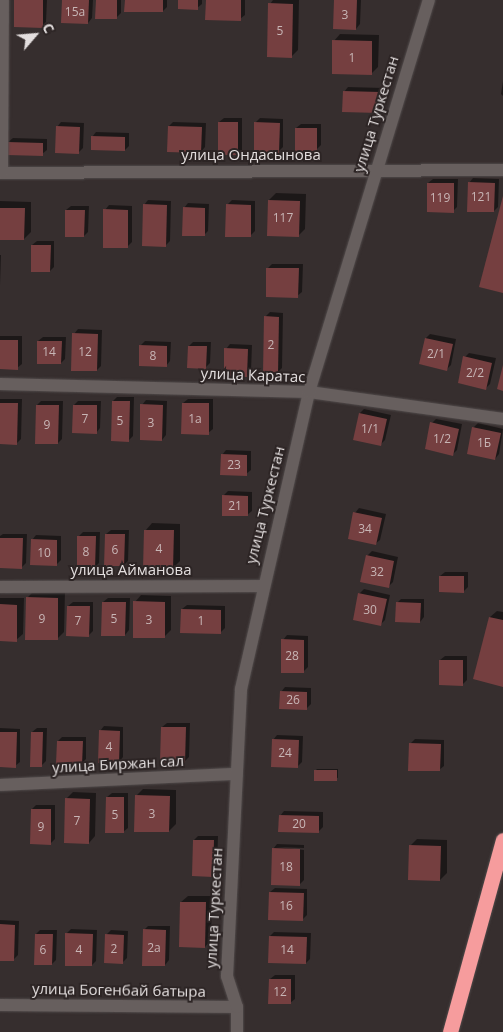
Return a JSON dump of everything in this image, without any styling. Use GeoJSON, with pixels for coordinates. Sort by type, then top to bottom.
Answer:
{"type":"FeatureCollection","features":[{"type":"Feature","properties":{"kind":"highway"},"geometry":{"type":"LineString","coordinates":[[450,1032],[503,840]]}},
{"type":"Feature","properties":{"kind":"street"},"geometry":{"type":"LineString","coordinates":[[1,172],[3,0]]}},
{"type":"Feature","properties":{"kind":"street","name":"улица Туркестан"},"geometry":{"type":"LineString","coordinates":[[237,1032],[237,1008],[226,976],[241,688],[262,586],[309,392],[429,0]]}},
{"type":"Feature","properties":{"kind":"street","name":"улица Ондасынова"},"geometry":{"type":"LineString","coordinates":[[1,172],[503,170]]}},
{"type":"Feature","properties":{"kind":"street","name":"улица Каратас"},"geometry":{"type":"LineString","coordinates":[[0,384],[309,392],[503,420]]}},
{"type":"Feature","properties":{"kind":"street","name":"улица Айманова"},"geometry":{"type":"LineString","coordinates":[[0,587],[262,586]]}},
{"type":"Feature","properties":{"kind":"street","name":"улица Биржан сал"},"geometry":{"type":"LineString","coordinates":[[0,785],[237,774]]}},
{"type":"Feature","properties":{"kind":"street","name":"улица Богенбай батыра"},"geometry":{"type":"LineString","coordinates":[[0,1005],[237,1008]]}},
{"type":"Feature","properties":{"kind":"building"},"geometry":{"type":"Polygon","coordinates":[[[14,0],[43,0],[43,28],[14,27],[14,0]]]}},
{"type":"Feature","properties":{"kind":"building"},"geometry":{"type":"Polygon","coordinates":[[[62,0],[89,0],[88,24],[61,23],[62,0]]]}},
{"type":"Feature","properties":{"kind":"building"},"geometry":{"type":"Polygon","coordinates":[[[96,0],[117,0],[117,19],[95,19],[96,0]]]}},
{"type":"Feature","properties":{"kind":"building"},"geometry":{"type":"Polygon","coordinates":[[[125,0],[163,0],[163,12],[124,12],[125,0]]]}},
{"type":"Feature","properties":{"kind":"building"},"geometry":{"type":"Polygon","coordinates":[[[178,0],[198,0],[198,10],[178,9],[178,0]]]}},
{"type":"Feature","properties":{"kind":"building"},"geometry":{"type":"Polygon","coordinates":[[[206,0],[241,0],[241,21],[205,20],[206,0]]]}},
{"type":"Feature","properties":{"kind":"building"},"geometry":{"type":"Polygon","coordinates":[[[334,0],[357,0],[356,30],[333,29],[334,0]]]}},
{"type":"Feature","properties":{"kind":"building"},"geometry":{"type":"Polygon","coordinates":[[[268,3],[293,4],[292,58],[267,57],[268,3]]]}},
{"type":"Feature","properties":{"kind":"building"},"geometry":{"type":"Polygon","coordinates":[[[332,40],[372,41],[372,75],[332,74],[332,40]]]}},
{"type":"Feature","properties":{"kind":"building"},"geometry":{"type":"Polygon","coordinates":[[[343,91],[380,92],[379,113],[342,112],[343,91]]]}},
{"type":"Feature","properties":{"kind":"building"},"geometry":{"type":"Polygon","coordinates":[[[218,122],[238,122],[238,155],[218,155],[218,122]]]}},
{"type":"Feature","properties":{"kind":"building"},"geometry":{"type":"Polygon","coordinates":[[[254,122],[280,123],[279,153],[254,152],[254,122]]]}},
{"type":"Feature","properties":{"kind":"building"},"geometry":{"type":"Polygon","coordinates":[[[56,126],[80,127],[79,154],[55,153],[56,126]]]}},
{"type":"Feature","properties":{"kind":"building"},"geometry":{"type":"Polygon","coordinates":[[[168,126],[202,127],[201,153],[167,152],[168,126]]]}},
{"type":"Feature","properties":{"kind":"building"},"geometry":{"type":"Polygon","coordinates":[[[295,128],[317,128],[317,151],[295,151],[295,128]]]}},
{"type":"Feature","properties":{"kind":"building"},"geometry":{"type":"Polygon","coordinates":[[[91,136],[125,137],[125,151],[91,150],[91,136]]]}},
{"type":"Feature","properties":{"kind":"building"},"geometry":{"type":"Polygon","coordinates":[[[7,142],[43,143],[43,156],[7,155],[7,142]]]}},
{"type":"Feature","properties":{"kind":"building"},"geometry":{"type":"Polygon","coordinates":[[[468,182],[495,183],[494,212],[467,212],[468,182]]]}},
{"type":"Feature","properties":{"kind":"building"},"geometry":{"type":"Polygon","coordinates":[[[427,183],[454,183],[454,213],[427,212],[427,183]]]}},
{"type":"Feature","properties":{"kind":"building"},"geometry":{"type":"Polygon","coordinates":[[[503,196],[503,293],[479,287],[503,196]]]}},
{"type":"Feature","properties":{"kind":"building"},"geometry":{"type":"Polygon","coordinates":[[[268,200],[300,201],[299,237],[267,236],[268,200]]]}},
{"type":"Feature","properties":{"kind":"building"},"geometry":{"type":"Polygon","coordinates":[[[143,204],[167,205],[166,247],[142,246],[143,204]]]}},
{"type":"Feature","properties":{"kind":"building"},"geometry":{"type":"Polygon","coordinates":[[[226,204],[251,205],[251,237],[225,237],[226,204]]]}},
{"type":"Feature","properties":{"kind":"building"},"geometry":{"type":"Polygon","coordinates":[[[183,207],[205,208],[205,236],[182,236],[183,207]]]}},
{"type":"Feature","properties":{"kind":"building"},"geometry":{"type":"Polygon","coordinates":[[[0,208],[25,208],[24,240],[0,240],[0,208]]]}},
{"type":"Feature","properties":{"kind":"building"},"geometry":{"type":"Polygon","coordinates":[[[103,209],[128,210],[128,248],[103,248],[103,209]]]}},
{"type":"Feature","properties":{"kind":"building"},"geometry":{"type":"Polygon","coordinates":[[[65,210],[85,210],[84,237],[65,237],[65,210]]]}},
{"type":"Feature","properties":{"kind":"building"},"geometry":{"type":"Polygon","coordinates":[[[31,245],[51,245],[50,272],[31,272],[31,245]]]}},
{"type":"Feature","properties":{"kind":"building"},"geometry":{"type":"Polygon","coordinates":[[[266,268],[299,268],[298,298],[266,297],[266,268]]]}},
{"type":"Feature","properties":{"kind":"building"},"geometry":{"type":"Polygon","coordinates":[[[264,316],[279,317],[278,374],[263,374],[264,316]]]}},
{"type":"Feature","properties":{"kind":"building"},"geometry":{"type":"Polygon","coordinates":[[[72,333],[98,334],[97,371],[71,371],[72,333]]]}},
{"type":"Feature","properties":{"kind":"building"},"geometry":{"type":"Polygon","coordinates":[[[425,338],[453,344],[447,371],[419,364],[425,338]]]}},
{"type":"Feature","properties":{"kind":"building"},"geometry":{"type":"Polygon","coordinates":[[[0,340],[18,340],[18,370],[0,369],[0,340]]]}},
{"type":"Feature","properties":{"kind":"building"},"geometry":{"type":"Polygon","coordinates":[[[37,341],[62,341],[61,364],[37,364],[37,341]]]}},
{"type":"Feature","properties":{"kind":"building"},"geometry":{"type":"Polygon","coordinates":[[[139,345],[167,346],[167,367],[139,366],[139,345]]]}},
{"type":"Feature","properties":{"kind":"building"},"geometry":{"type":"Polygon","coordinates":[[[188,346],[207,346],[206,369],[187,368],[188,346]]]}},
{"type":"Feature","properties":{"kind":"building"},"geometry":{"type":"Polygon","coordinates":[[[224,348],[248,349],[247,377],[224,376],[224,348]]]}},
{"type":"Feature","properties":{"kind":"building"},"geometry":{"type":"Polygon","coordinates":[[[463,356],[492,363],[486,390],[458,383],[463,356]]]}},
{"type":"Feature","properties":{"kind":"building"},"geometry":{"type":"Polygon","coordinates":[[[503,365],[503,391],[497,389],[503,365]]]}},
{"type":"Feature","properties":{"kind":"building"},"geometry":{"type":"Polygon","coordinates":[[[112,401],[130,401],[129,442],[111,441],[112,401]]]}},
{"type":"Feature","properties":{"kind":"building"},"geometry":{"type":"Polygon","coordinates":[[[0,403],[18,403],[17,445],[0,444],[0,403]]]}},
{"type":"Feature","properties":{"kind":"building"},"geometry":{"type":"Polygon","coordinates":[[[182,403],[209,403],[209,435],[181,434],[182,403]]]}},
{"type":"Feature","properties":{"kind":"building"},"geometry":{"type":"Polygon","coordinates":[[[140,404],[163,405],[162,441],[140,440],[140,404]]]}},
{"type":"Feature","properties":{"kind":"building"},"geometry":{"type":"Polygon","coordinates":[[[36,405],[59,405],[58,444],[35,444],[36,405]]]}},
{"type":"Feature","properties":{"kind":"building"},"geometry":{"type":"Polygon","coordinates":[[[73,405],[97,405],[97,434],[72,433],[73,405]]]}},
{"type":"Feature","properties":{"kind":"building"},"geometry":{"type":"Polygon","coordinates":[[[359,413],[387,419],[381,446],[353,440],[359,413]]]}},
{"type":"Feature","properties":{"kind":"building"},"geometry":{"type":"Polygon","coordinates":[[[430,422],[459,429],[453,456],[425,449],[430,422]]]}},
{"type":"Feature","properties":{"kind":"building"},"geometry":{"type":"Polygon","coordinates":[[[472,427],[501,433],[495,460],[467,454],[472,427]]]}},
{"type":"Feature","properties":{"kind":"building"},"geometry":{"type":"Polygon","coordinates":[[[221,454],[247,455],[247,476],[220,475],[221,454]]]}},
{"type":"Feature","properties":{"kind":"building"},"geometry":{"type":"Polygon","coordinates":[[[222,495],[248,496],[248,516],[222,516],[222,495]]]}},
{"type":"Feature","properties":{"kind":"building"},"geometry":{"type":"Polygon","coordinates":[[[353,512],[382,518],[376,545],[348,539],[353,512]]]}},
{"type":"Feature","properties":{"kind":"building"},"geometry":{"type":"Polygon","coordinates":[[[144,530],[174,530],[173,569],[143,569],[144,530]]]}},
{"type":"Feature","properties":{"kind":"building"},"geometry":{"type":"Polygon","coordinates":[[[105,534],[125,534],[124,566],[104,566],[105,534]]]}},
{"type":"Feature","properties":{"kind":"building"},"geometry":{"type":"Polygon","coordinates":[[[77,536],[96,536],[95,569],[77,568],[77,536]]]}},
{"type":"Feature","properties":{"kind":"building"},"geometry":{"type":"Polygon","coordinates":[[[0,538],[23,538],[22,569],[0,568],[0,538]]]}},
{"type":"Feature","properties":{"kind":"building"},"geometry":{"type":"Polygon","coordinates":[[[31,539],[57,540],[57,566],[30,565],[31,539]]]}},
{"type":"Feature","properties":{"kind":"building"},"geometry":{"type":"Polygon","coordinates":[[[366,555],[394,561],[389,588],[360,582],[366,555]]]}},
{"type":"Feature","properties":{"kind":"building"},"geometry":{"type":"Polygon","coordinates":[[[439,576],[464,576],[464,593],[439,592],[439,576]]]}},
{"type":"Feature","properties":{"kind":"building"},"geometry":{"type":"Polygon","coordinates":[[[358,593],[387,599],[381,626],[353,620],[358,593]]]}},
{"type":"Feature","properties":{"kind":"building"},"geometry":{"type":"Polygon","coordinates":[[[26,597],[58,598],[58,640],[25,640],[26,597]]]}},
{"type":"Feature","properties":{"kind":"building"},"geometry":{"type":"Polygon","coordinates":[[[133,601],[165,602],[165,638],[133,638],[133,601]]]}},
{"type":"Feature","properties":{"kind":"building"},"geometry":{"type":"Polygon","coordinates":[[[102,602],[126,602],[125,636],[101,636],[102,602]]]}},
{"type":"Feature","properties":{"kind":"building"},"geometry":{"type":"Polygon","coordinates":[[[396,602],[421,603],[420,623],[395,622],[396,602]]]}},
{"type":"Feature","properties":{"kind":"building"},"geometry":{"type":"Polygon","coordinates":[[[0,604],[17,605],[17,642],[0,641],[0,604]]]}},
{"type":"Feature","properties":{"kind":"building"},"geometry":{"type":"Polygon","coordinates":[[[67,606],[90,606],[89,637],[66,636],[67,606]]]}},
{"type":"Feature","properties":{"kind":"building"},"geometry":{"type":"Polygon","coordinates":[[[181,609],[221,610],[221,634],[180,633],[181,609]]]}},
{"type":"Feature","properties":{"kind":"building"},"geometry":{"type":"Polygon","coordinates":[[[489,617],[503,620],[503,687],[473,679],[489,617]]]}},
{"type":"Feature","properties":{"kind":"building"},"geometry":{"type":"Polygon","coordinates":[[[281,639],[304,640],[304,673],[281,673],[281,639]]]}},
{"type":"Feature","properties":{"kind":"building"},"geometry":{"type":"Polygon","coordinates":[[[439,660],[463,660],[463,686],[439,685],[439,660]]]}},
{"type":"Feature","properties":{"kind":"building"},"geometry":{"type":"Polygon","coordinates":[[[280,691],[307,692],[307,710],[279,709],[280,691]]]}},
{"type":"Feature","properties":{"kind":"building"},"geometry":{"type":"Polygon","coordinates":[[[161,727],[186,727],[185,763],[160,762],[161,727]]]}},
{"type":"Feature","properties":{"kind":"building"},"geometry":{"type":"Polygon","coordinates":[[[99,730],[120,731],[119,763],[98,763],[99,730]]]}},
{"type":"Feature","properties":{"kind":"building"},"geometry":{"type":"Polygon","coordinates":[[[0,732],[17,732],[16,768],[0,767],[0,732]]]}},
{"type":"Feature","properties":{"kind":"building"},"geometry":{"type":"Polygon","coordinates":[[[31,732],[43,732],[42,767],[30,767],[31,732]]]}},
{"type":"Feature","properties":{"kind":"building"},"geometry":{"type":"Polygon","coordinates":[[[272,739],[299,740],[298,768],[271,767],[272,739]]]}},
{"type":"Feature","properties":{"kind":"building"},"geometry":{"type":"Polygon","coordinates":[[[57,741],[83,741],[82,765],[56,764],[57,741]]]}},
{"type":"Feature","properties":{"kind":"building"},"geometry":{"type":"Polygon","coordinates":[[[409,743],[441,744],[440,771],[408,771],[409,743]]]}},
{"type":"Feature","properties":{"kind":"building"},"geometry":{"type":"Polygon","coordinates":[[[314,770],[337,770],[337,781],[314,781],[314,770]]]}},
{"type":"Feature","properties":{"kind":"building"},"geometry":{"type":"Polygon","coordinates":[[[135,795],[170,796],[169,832],[134,832],[135,795]]]}},
{"type":"Feature","properties":{"kind":"building"},"geometry":{"type":"Polygon","coordinates":[[[106,797],[124,797],[124,833],[105,833],[106,797]]]}},
{"type":"Feature","properties":{"kind":"building"},"geometry":{"type":"Polygon","coordinates":[[[65,798],[90,799],[89,844],[64,843],[65,798]]]}},
{"type":"Feature","properties":{"kind":"building"},"geometry":{"type":"Polygon","coordinates":[[[31,809],[51,809],[51,845],[30,844],[31,809]]]}},
{"type":"Feature","properties":{"kind":"building"},"geometry":{"type":"Polygon","coordinates":[[[279,815],[319,816],[319,833],[278,832],[279,815]]]}},
{"type":"Feature","properties":{"kind":"building"},"geometry":{"type":"Polygon","coordinates":[[[193,840],[214,840],[213,877],[192,876],[193,840]]]}},
{"type":"Feature","properties":{"kind":"building"},"geometry":{"type":"Polygon","coordinates":[[[409,845],[441,846],[440,881],[408,880],[409,845]]]}},
{"type":"Feature","properties":{"kind":"building"},"geometry":{"type":"Polygon","coordinates":[[[272,848],[300,849],[300,886],[271,885],[272,848]]]}},
{"type":"Feature","properties":{"kind":"building"},"geometry":{"type":"Polygon","coordinates":[[[269,892],[304,893],[303,921],[268,920],[269,892]]]}},
{"type":"Feature","properties":{"kind":"building"},"geometry":{"type":"Polygon","coordinates":[[[180,902],[206,902],[205,948],[179,947],[180,902]]]}},
{"type":"Feature","properties":{"kind":"building"},"geometry":{"type":"Polygon","coordinates":[[[0,924],[15,925],[14,961],[0,961],[0,924]]]}},
{"type":"Feature","properties":{"kind":"building"},"geometry":{"type":"Polygon","coordinates":[[[143,929],[166,930],[165,966],[142,966],[143,929]]]}},
{"type":"Feature","properties":{"kind":"building"},"geometry":{"type":"Polygon","coordinates":[[[65,933],[93,934],[92,966],[65,966],[65,933]]]}},
{"type":"Feature","properties":{"kind":"building"},"geometry":{"type":"Polygon","coordinates":[[[35,934],[53,934],[52,965],[34,965],[35,934]]]}},
{"type":"Feature","properties":{"kind":"building"},"geometry":{"type":"Polygon","coordinates":[[[105,934],[124,935],[123,964],[104,963],[105,934]]]}},
{"type":"Feature","properties":{"kind":"building"},"geometry":{"type":"Polygon","coordinates":[[[269,936],[307,937],[306,964],[268,963],[269,936]]]}},
{"type":"Feature","properties":{"kind":"building"},"geometry":{"type":"Polygon","coordinates":[[[269,979],[291,979],[291,1004],[268,1004],[269,979]]]}}]}
